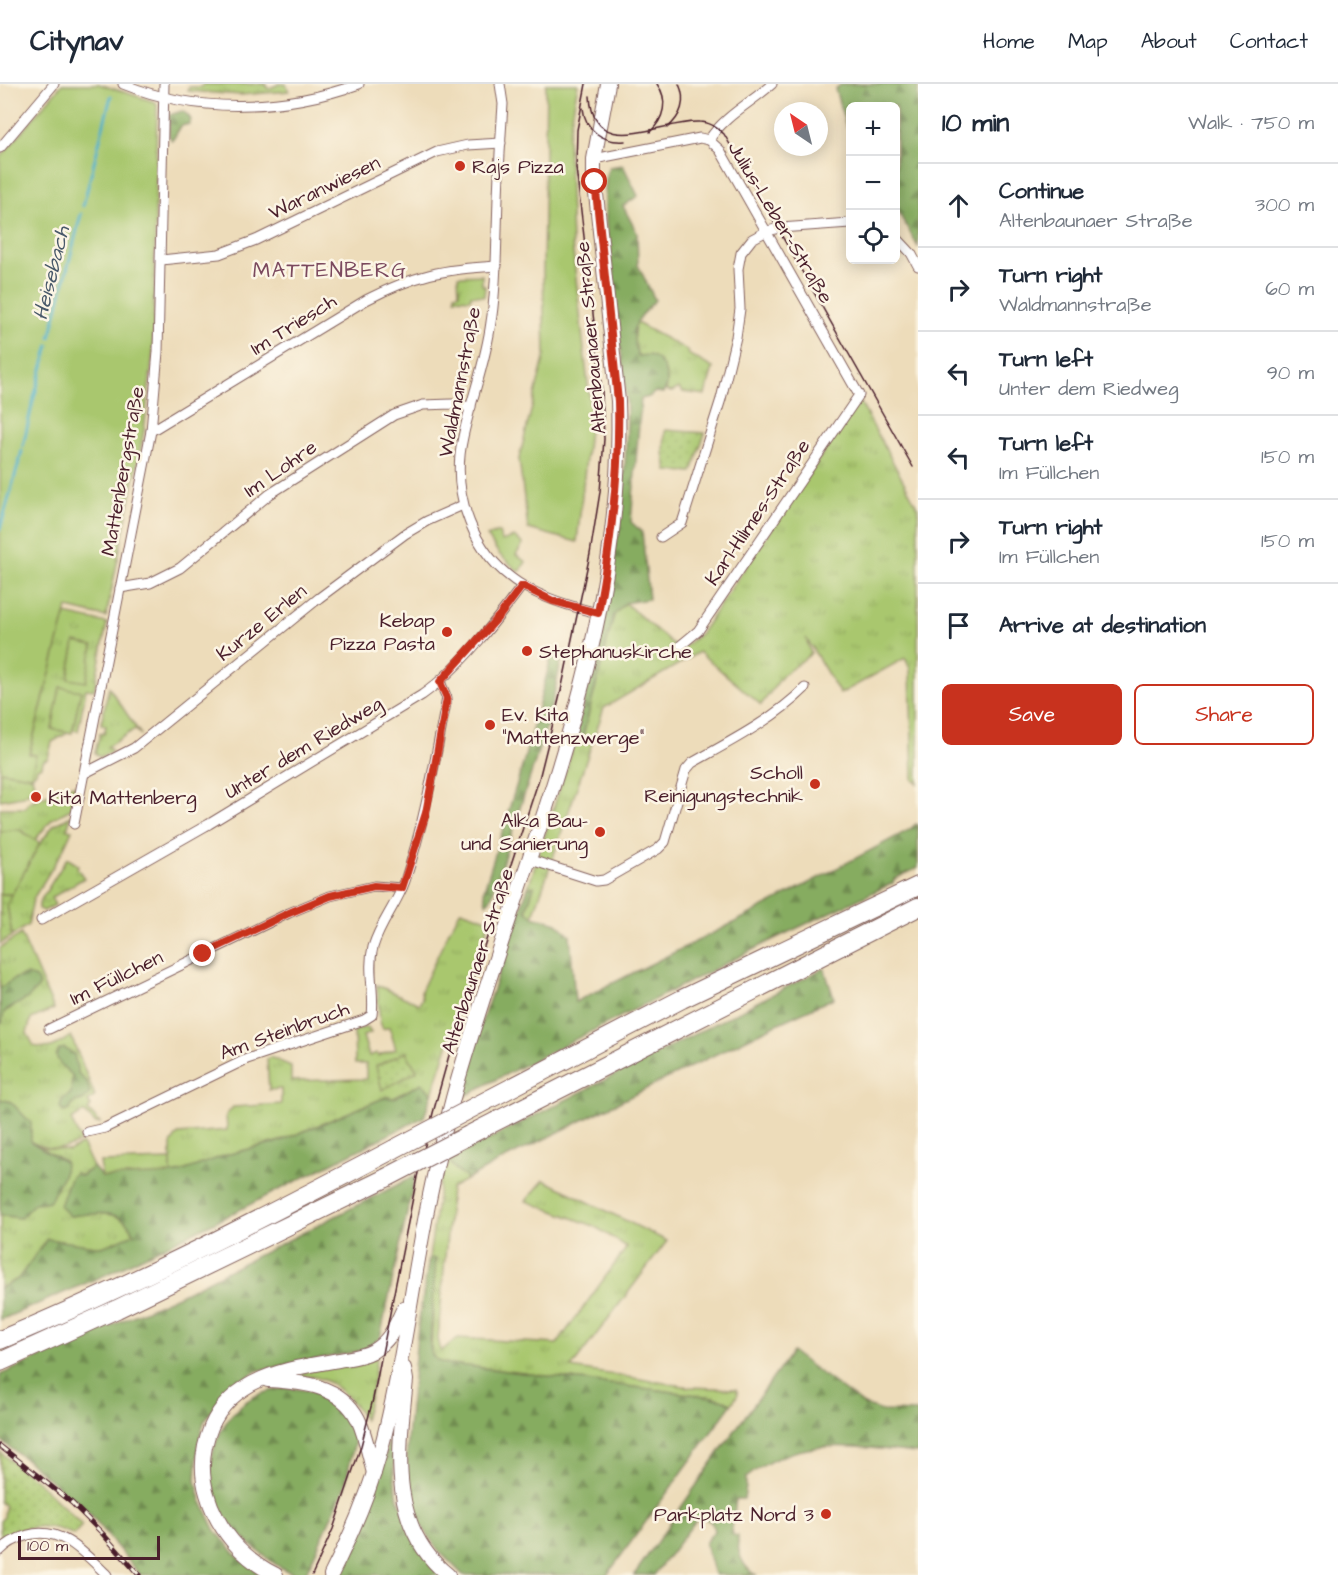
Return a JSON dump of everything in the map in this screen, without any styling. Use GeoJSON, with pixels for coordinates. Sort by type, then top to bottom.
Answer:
{"type":"FeatureCollection","features":[{"type":"Feature","properties":{"kind":"highway"},"geometry":{"type":"LineString","coordinates":[[0,1340],[83,1304],[227,1235],[682,999],[916,887]]}},
{"type":"Feature","properties":{"kind":"highway"},"geometry":{"type":"LineString","coordinates":[[0,1362],[117,1309],[386,1178],[918,907]]}},
{"type":"Feature","properties":{"kind":"main road","name":"Altenbaunaer Straße"},"geometry":{"type":"LineString","coordinates":[[403,1354],[428,1204],[453,1099],[486,991],[531,860],[573,722],[598,613],[612,520],[619,436],[618,401],[594,159],[608,84]]}},
{"type":"Feature","properties":{"kind":"main road"},"geometry":{"type":"LineString","coordinates":[[276,1575],[246,1556],[224,1530],[210,1505],[202,1472],[204,1449],[214,1420],[236,1394],[260,1379],[291,1368],[368,1353],[382,1344],[391,1334],[412,1296]]}},
{"type":"Feature","properties":{"kind":"main road"},"geometry":{"type":"LineString","coordinates":[[332,1574],[360,1512],[374,1473],[403,1354]]}},
{"type":"Feature","properties":{"kind":"main road"},"geometry":{"type":"LineString","coordinates":[[403,1354],[406,1380],[399,1470],[402,1494],[416,1535],[426,1551],[448,1575]]}},
{"type":"Feature","properties":{"kind":"main road"},"geometry":{"type":"LineString","coordinates":[[260,1379],[314,1384],[342,1399],[358,1419],[374,1473]]}},
{"type":"Feature","properties":{"kind":"street"},"geometry":{"type":"LineString","coordinates":[[0,148],[54,84]]}},
{"type":"Feature","properties":{"kind":"street"},"geometry":{"type":"LineString","coordinates":[[123,84],[165,98],[218,105],[297,101],[359,84]]}},
{"type":"Feature","properties":{"kind":"street","name":"Mattenbergstraße"},"geometry":{"type":"LineString","coordinates":[[74,824],[151,431],[158,352],[164,84]]}},
{"type":"Feature","properties":{"kind":"street","name":"Waldmannstraße"},"geometry":{"type":"LineString","coordinates":[[500,84],[503,104],[497,266],[491,323],[483,364],[462,439],[459,464],[463,505],[481,544],[495,562],[522,586],[553,601],[598,613]]}},
{"type":"Feature","properties":{"kind":"street"},"geometry":{"type":"LineString","coordinates":[[709,140],[724,121],[772,84]]}},
{"type":"Feature","properties":{"kind":"street","name":"Julius-Leber-Straße"},"geometry":{"type":"LineString","coordinates":[[594,159],[687,140],[700,138],[709,140],[720,150],[859,395]]}},
{"type":"Feature","properties":{"kind":"street","name":"Waranwiesen"},"geometry":{"type":"LineString","coordinates":[[161,260],[219,254],[256,240],[437,152],[468,145],[501,143]]}},
{"type":"Feature","properties":{"kind":"street"},"geometry":{"type":"LineString","coordinates":[[661,537],[682,523],[722,399],[740,309],[738,269],[741,253],[752,239],[767,231],[846,223]]}},
{"type":"Feature","properties":{"kind":"street"},"geometry":{"type":"LineString","coordinates":[[900,241],[911,253],[918,266]]}},
{"type":"Feature","properties":{"kind":"street","name":"Im Triesch"},"geometry":{"type":"LineString","coordinates":[[151,431],[366,300],[403,282],[432,272],[497,266]]}},
{"type":"Feature","properties":{"kind":"street","name":"Karl-Hilmes-Straße"},"geometry":{"type":"LineString","coordinates":[[681,645],[698,631],[859,395]]}},
{"type":"Feature","properties":{"kind":"street","name":"Im Lohre"},"geometry":{"type":"LineString","coordinates":[[120,588],[150,583],[180,568],[270,494],[394,415],[423,405],[452,404],[471,407]]}},
{"type":"Feature","properties":{"kind":"street","name":"Kurze Erlen"},"geometry":{"type":"LineString","coordinates":[[85,772],[135,748],[319,598],[405,534],[463,505]]}},
{"type":"Feature","properties":{"kind":"street","name":"Unter dem Riedweg"},"geometry":{"type":"LineString","coordinates":[[41,921],[393,714],[440,682],[500,615],[522,586]]}},
{"type":"Feature","properties":{"kind":"street"},"geometry":{"type":"LineString","coordinates":[[402,888],[426,813],[436,760],[447,698],[440,682]]}},
{"type":"Feature","properties":{"kind":"street"},"geometry":{"type":"LineString","coordinates":[[531,860],[596,881],[604,880],[658,849],[665,842],[686,770],[692,763],[770,717],[785,707],[805,688]]}},
{"type":"Feature","properties":{"kind":"street","name":"Im Füllchen"},"geometry":{"type":"LineString","coordinates":[[49,1029],[296,909],[330,896],[374,886],[402,888]]}},
{"type":"Feature","properties":{"kind":"street","name":"Am Steinbruch"},"geometry":{"type":"LineString","coordinates":[[87,1132],[105,1128],[247,1059],[372,1016],[373,948],[402,888]]}},
{"type":"Feature","properties":{"kind":"street"},"geometry":{"type":"LineString","coordinates":[[0,1551],[17,1538],[33,1534],[50,1534],[76,1545],[107,1575]]}},
{"type":"Feature","properties":{"kind":"green space"},"geometry":{"type":"Polygon","coordinates":[[[62,84],[99,84],[155,102],[157,105],[153,352],[144,431],[106,617],[67,608],[29,754],[36,755],[31,776],[0,771],[0,158],[62,84]]]}},
{"type":"Feature","properties":{"kind":"green space"},"geometry":{"type":"Polygon","coordinates":[[[203,84],[265,84],[268,89],[279,84],[286,84],[289,91],[241,95],[188,91],[189,87],[202,87],[203,84]]]}},
{"type":"Feature","properties":{"kind":"green space"},"geometry":{"type":"Polygon","coordinates":[[[546,84],[578,84],[568,137],[572,243],[591,411],[577,542],[528,529],[519,459],[545,355],[543,273],[546,84]]]}},
{"type":"Feature","properties":{"kind":"green space"},"geometry":{"type":"Polygon","coordinates":[[[842,84],[918,84],[918,247],[900,215],[900,102],[846,102],[846,126],[835,89],[842,84]]]}},
{"type":"Feature","properties":{"kind":"green space"},"geometry":{"type":"Polygon","coordinates":[[[182,111],[191,120],[189,124],[181,126],[172,141],[169,135],[169,115],[182,111]]]}},
{"type":"Feature","properties":{"kind":"green space"},"geometry":{"type":"Polygon","coordinates":[[[623,165],[638,196],[623,206],[637,233],[638,265],[655,300],[636,325],[635,346],[638,356],[649,355],[659,361],[665,371],[667,383],[663,393],[655,392],[641,399],[631,522],[642,532],[649,599],[625,603],[614,615],[581,743],[575,741],[610,579],[626,456],[626,389],[607,237],[605,196],[609,167],[623,165]]]}},
{"type":"Feature","properties":{"kind":"green space"},"geometry":{"type":"Polygon","coordinates":[[[482,275],[482,285],[485,286],[484,296],[471,295],[470,299],[455,298],[455,294],[459,293],[458,276],[482,275]]]}},
{"type":"Feature","properties":{"kind":"green space"},"geometry":{"type":"Polygon","coordinates":[[[635,322],[689,351],[688,354],[713,368],[705,395],[682,392],[679,388],[672,392],[666,391],[667,377],[662,365],[652,358],[638,356],[633,341],[635,322]]]}},
{"type":"Feature","properties":{"kind":"green space"},"geometry":{"type":"Polygon","coordinates":[[[860,402],[918,508],[918,784],[913,780],[910,669],[905,658],[840,694],[806,638],[811,654],[783,675],[761,705],[699,652],[604,708],[533,916],[526,910],[534,887],[528,888],[575,741],[581,743],[614,615],[625,603],[680,650],[701,633],[857,403],[860,402]]]}},
{"type":"Feature","properties":{"kind":"green space"},"geometry":{"type":"Polygon","coordinates":[[[665,430],[705,433],[692,472],[667,471],[664,452],[665,430]]]}},
{"type":"Feature","properties":{"kind":"green space"},"geometry":{"type":"Polygon","coordinates":[[[499,532],[501,541],[514,537],[523,544],[516,555],[526,562],[519,572],[499,554],[487,536],[499,532]]]}},
{"type":"Feature","properties":{"kind":"green space"},"geometry":{"type":"Polygon","coordinates":[[[65,614],[107,623],[94,690],[86,689],[78,731],[73,730],[80,691],[52,729],[67,732],[52,742],[48,758],[32,776],[35,789],[22,796],[0,800],[0,771],[31,776],[35,755],[29,754],[65,614]]]}},
{"type":"Feature","properties":{"kind":"green space"},"geometry":{"type":"Polygon","coordinates":[[[75,642],[93,646],[86,682],[68,679],[75,642]]]}},
{"type":"Feature","properties":{"kind":"green space"},"geometry":{"type":"Polygon","coordinates":[[[554,647],[562,657],[548,721],[491,898],[486,903],[484,890],[523,764],[554,647]]]}},
{"type":"Feature","properties":{"kind":"green space"},"geometry":{"type":"Polygon","coordinates":[[[60,687],[81,691],[72,733],[52,729],[60,687]]]}},
{"type":"Feature","properties":{"kind":"green space"},"geometry":{"type":"Polygon","coordinates":[[[109,687],[141,735],[135,729],[107,747],[112,751],[100,757],[95,753],[100,733],[104,734],[106,726],[101,724],[109,687]]]}},
{"type":"Feature","properties":{"kind":"green space"},"geometry":{"type":"Polygon","coordinates":[[[75,785],[71,809],[52,819],[35,840],[18,829],[0,832],[0,808],[25,808],[29,802],[75,785]]]}},
{"type":"Feature","properties":{"kind":"green space"},"geometry":{"type":"Polygon","coordinates":[[[71,816],[67,829],[72,830],[62,852],[33,899],[28,925],[12,936],[7,905],[12,894],[40,843],[54,825],[71,816]]]}},
{"type":"Feature","properties":{"kind":"green space"},"geometry":{"type":"Polygon","coordinates":[[[916,824],[918,825],[918,868],[894,879],[893,883],[774,939],[458,1100],[473,1047],[528,888],[534,886],[526,910],[533,916],[557,923],[570,935],[575,1002],[739,920],[909,830],[916,824]]]}},
{"type":"Feature","properties":{"kind":"green space"},"geometry":{"type":"Polygon","coordinates":[[[18,829],[40,843],[12,894],[0,894],[0,832],[18,829]]]}},
{"type":"Feature","properties":{"kind":"green space"},"geometry":{"type":"Polygon","coordinates":[[[67,858],[78,865],[77,868],[84,878],[51,898],[55,905],[44,911],[39,909],[39,903],[67,858]]]}},
{"type":"Feature","properties":{"kind":"green space"},"geometry":{"type":"Polygon","coordinates":[[[0,894],[12,894],[7,905],[12,936],[0,944],[0,894]]]}},
{"type":"Feature","properties":{"kind":"green space"},"geometry":{"type":"Polygon","coordinates":[[[461,910],[490,920],[432,1094],[422,1083],[394,1098],[386,1097],[280,1141],[226,1155],[171,1174],[171,1144],[178,1134],[227,1130],[226,1115],[233,1107],[281,1104],[281,1089],[269,1090],[267,1059],[270,1057],[291,1066],[291,1081],[366,1079],[366,1064],[355,1064],[354,1031],[367,1027],[371,1033],[363,1036],[369,1056],[377,1053],[378,1056],[396,1049],[389,1027],[383,1029],[380,1022],[377,985],[419,1004],[422,999],[421,991],[461,910]]]}},
{"type":"Feature","properties":{"kind":"green space"},"geometry":{"type":"Polygon","coordinates":[[[21,934],[54,1009],[31,1019],[27,1033],[34,1046],[45,1048],[71,1036],[95,1096],[88,1102],[91,1106],[88,1110],[100,1123],[95,1123],[84,1112],[71,1120],[81,1141],[63,1148],[44,1147],[31,1142],[11,1102],[0,1099],[0,948],[21,934]]]}},
{"type":"Feature","properties":{"kind":"green space"},"geometry":{"type":"Polygon","coordinates":[[[824,968],[834,998],[779,1023],[468,1179],[448,1160],[824,968]]]}},
{"type":"Feature","properties":{"kind":"green space"},"geometry":{"type":"Polygon","coordinates":[[[26,975],[36,978],[39,987],[28,998],[4,1012],[0,1024],[0,988],[26,975]]]}},
{"type":"Feature","properties":{"kind":"green space"},"geometry":{"type":"Polygon","coordinates":[[[64,1048],[74,1054],[78,1073],[87,1083],[90,1093],[83,1101],[77,1101],[70,1110],[63,1112],[60,1107],[62,1100],[71,1093],[72,1075],[61,1065],[56,1056],[59,1050],[64,1048]]]}},
{"type":"Feature","properties":{"kind":"green space"},"geometry":{"type":"Polygon","coordinates":[[[406,1052],[417,1071],[382,1090],[376,1066],[406,1052]]]}},
{"type":"Feature","properties":{"kind":"green space"},"geometry":{"type":"Polygon","coordinates":[[[422,1083],[432,1094],[424,1117],[105,1275],[0,1320],[0,1288],[18,1279],[47,1239],[102,1247],[134,1234],[129,1225],[115,1216],[98,1213],[70,1216],[60,1206],[70,1178],[75,1173],[81,1176],[93,1167],[102,1177],[178,1173],[226,1155],[281,1141],[386,1097],[394,1098],[422,1083]]]}},
{"type":"Feature","properties":{"kind":"green space"},"geometry":{"type":"Polygon","coordinates":[[[0,1099],[11,1102],[31,1123],[31,1142],[65,1162],[64,1173],[50,1201],[35,1203],[20,1218],[0,1215],[0,1099]]]}},
{"type":"Feature","properties":{"kind":"green space"},"geometry":{"type":"Polygon","coordinates":[[[82,1144],[93,1167],[80,1176],[70,1216],[98,1213],[115,1216],[130,1226],[135,1235],[102,1247],[47,1239],[18,1279],[0,1288],[0,1215],[20,1218],[65,1162],[35,1146],[69,1151],[82,1144]]]}},
{"type":"Feature","properties":{"kind":"green space"},"geometry":{"type":"Polygon","coordinates":[[[171,1160],[171,1174],[102,1177],[100,1162],[171,1160]]]}},
{"type":"Feature","properties":{"kind":"green space"},"geometry":{"type":"Polygon","coordinates":[[[448,1160],[468,1179],[451,1188],[438,1339],[441,1351],[458,1338],[557,1344],[627,1247],[594,1226],[526,1201],[544,1180],[667,1241],[571,1368],[690,1387],[736,1389],[738,1394],[731,1405],[727,1401],[713,1397],[443,1363],[436,1360],[431,1354],[434,1287],[429,1258],[442,1167],[448,1160]]]}},
{"type":"Feature","properties":{"kind":"green space"},"geometry":{"type":"Polygon","coordinates":[[[415,1176],[380,1338],[365,1350],[256,1371],[236,1384],[219,1400],[204,1422],[198,1445],[196,1482],[201,1500],[216,1531],[237,1556],[262,1575],[140,1575],[91,1515],[0,1440],[0,1375],[180,1295],[415,1176]]]}},
{"type":"Feature","properties":{"kind":"green space"},"geometry":{"type":"Polygon","coordinates":[[[429,1258],[436,1259],[430,1345],[433,1356],[443,1363],[713,1397],[727,1401],[731,1405],[607,1575],[463,1575],[439,1551],[419,1522],[407,1488],[407,1440],[418,1326],[429,1258]]]}},
{"type":"Feature","properties":{"kind":"green space"},"geometry":{"type":"Polygon","coordinates":[[[792,1352],[864,1405],[882,1411],[918,1412],[918,1453],[872,1448],[828,1447],[807,1449],[786,1455],[766,1464],[746,1478],[744,1499],[736,1499],[733,1535],[738,1536],[739,1554],[744,1564],[757,1575],[714,1575],[705,1543],[714,1531],[712,1523],[700,1515],[654,1575],[634,1575],[725,1444],[792,1352]]]}},
{"type":"Feature","properties":{"kind":"green space"},"geometry":{"type":"Polygon","coordinates":[[[377,1353],[373,1384],[364,1420],[350,1400],[331,1383],[312,1376],[287,1376],[377,1353]]]}},
{"type":"Feature","properties":{"kind":"green space"},"geometry":{"type":"Polygon","coordinates":[[[285,1388],[320,1393],[328,1397],[344,1410],[357,1431],[344,1489],[305,1575],[281,1568],[240,1535],[218,1505],[211,1482],[213,1452],[225,1424],[234,1412],[245,1402],[258,1395],[285,1388]]]}},
{"type":"Feature","properties":{"kind":"green space"},"geometry":{"type":"Polygon","coordinates":[[[395,1424],[394,1475],[398,1499],[439,1575],[341,1575],[367,1506],[395,1424]]]}},
{"type":"Feature","properties":{"kind":"green space"},"geometry":{"type":"Polygon","coordinates":[[[0,1452],[38,1482],[82,1525],[74,1535],[55,1528],[36,1527],[18,1531],[0,1541],[0,1521],[4,1517],[5,1506],[0,1502],[0,1452]]]}},
{"type":"Feature","properties":{"kind":"waterway","name":"Heisebach"},"geometry":{"type":"LineString","coordinates":[[83,206],[111,96]]}},
{"type":"Feature","properties":{"kind":"waterway","name":"Heisebach"},"geometry":{"type":"LineString","coordinates":[[50,338],[81,214]]}},
{"type":"Feature","properties":{"kind":"waterway","name":"Heisebach"},"geometry":{"type":"LineString","coordinates":[[23,446],[49,345]]}},
{"type":"Feature","properties":{"kind":"waterway","name":"Heisebach"},"geometry":{"type":"LineString","coordinates":[[0,529],[22,451]]}},
{"type":"Feature","properties":{"kind":"tram line"},"geometry":{"type":"LineString","coordinates":[[312,1575],[333,1529],[361,1446],[373,1399],[417,1177],[433,1113],[453,1041],[539,779],[561,691],[590,554],[600,492],[604,439],[602,391],[576,168],[577,130],[586,84]]}},
{"type":"Feature","properties":{"kind":"tram line"},"geometry":{"type":"LineString","coordinates":[[650,132],[662,115],[664,103],[657,84]]}},
{"type":"Feature","properties":{"kind":"tram line"},"geometry":{"type":"LineString","coordinates":[[667,128],[676,119],[681,108],[682,96],[679,84]]}},
{"type":"Feature","properties":{"kind":"tram line"},"geometry":{"type":"LineString","coordinates":[[590,96],[594,116],[603,128],[616,133],[632,133],[685,123],[704,122],[724,134],[913,467]]}},
{"type":"Feature","properties":{"kind":"tram line"},"geometry":{"type":"LineString","coordinates":[[583,108],[587,123],[596,134],[609,140],[625,141]]}},
{"type":"Feature","properties":{"kind":"railway"},"geometry":{"type":"LineString","coordinates":[[0,1446],[72,1503],[139,1575]]}},
{"type":"Feature","properties":{"kind":"place","name":"Rajs Pizza"},"geometry":{"type":"Point","coordinates":[460,166]}},
{"type":"Feature","properties":{"kind":"place","name":"Kebap Pizza Pasta"},"geometry":{"type":"Point","coordinates":[447,632]}},
{"type":"Feature","properties":{"kind":"place","name":"Stephanuskirche"},"geometry":{"type":"Point","coordinates":[527,651]}},
{"type":"Feature","properties":{"kind":"place","name":"Ev. Kita \"Mattenzwerge\""},"geometry":{"type":"Point","coordinates":[490,725]}},
{"type":"Feature","properties":{"kind":"place","name":"Scholl Reinigungstechnik"},"geometry":{"type":"Point","coordinates":[815,784]}},
{"type":"Feature","properties":{"kind":"place","name":"Kita Mattenberg"},"geometry":{"type":"Point","coordinates":[36,797]}},
{"type":"Feature","properties":{"kind":"place","name":"Alka Bau- und Sanierung"},"geometry":{"type":"Point","coordinates":[600,832]}},
{"type":"Feature","properties":{"kind":"place","name":"Parkplatz Nord 3"},"geometry":{"type":"Point","coordinates":[826,1514]}},
{"type":"Feature","properties":{"kind":"district","name":"MATTENBERG"},"geometry":{"type":"Point","coordinates":[330,270]}},
{"type":"Feature","properties":{"kind":"route"},"geometry":{"type":"LineString","coordinates":[[203,954],[330,896],[374,886],[402,888],[426,813],[436,760],[447,698],[440,682],[500,615],[522,586],[553,601],[598,613],[610,541],[619,436],[618,401],[595,182]]}}]}
